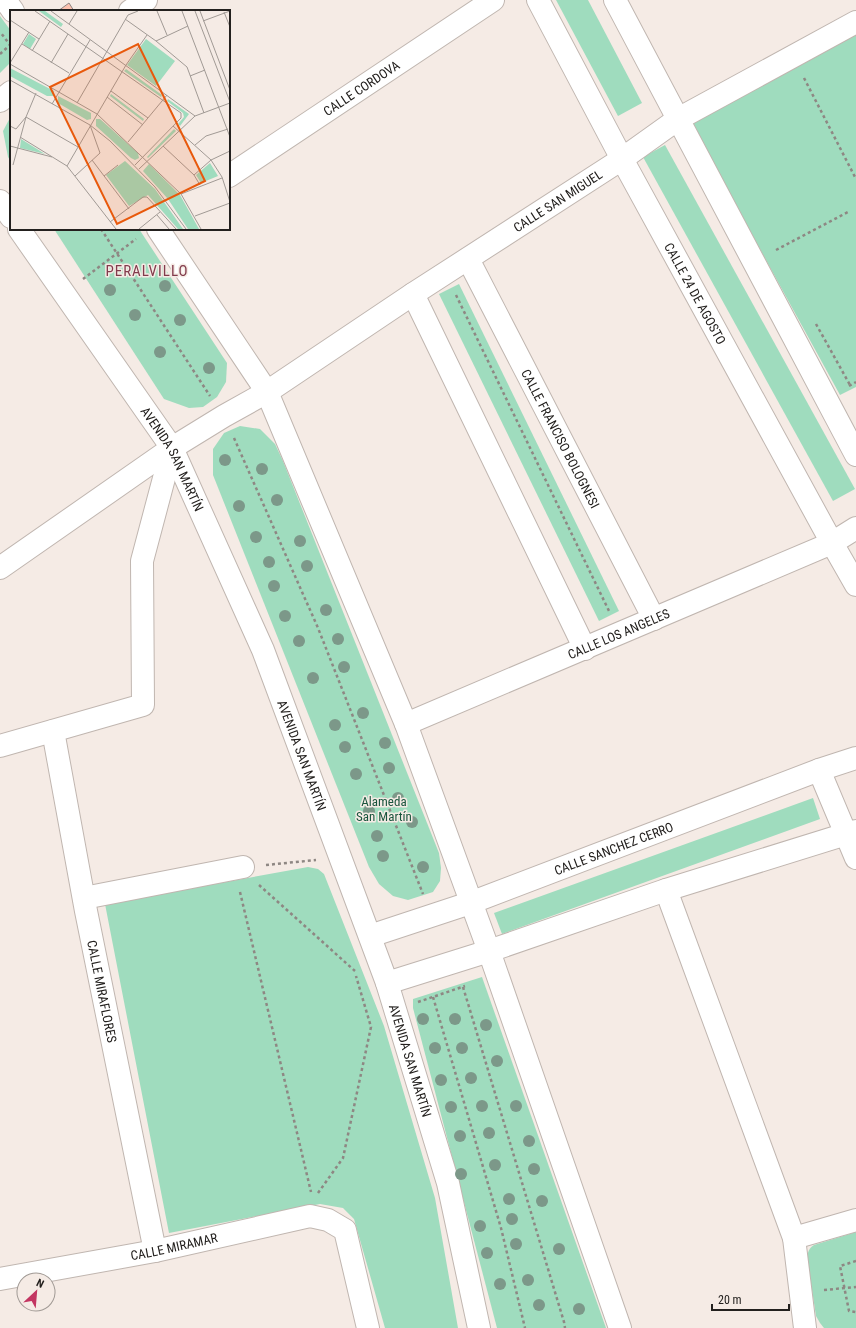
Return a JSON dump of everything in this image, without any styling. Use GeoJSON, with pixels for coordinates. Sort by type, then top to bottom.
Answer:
{"type":"FeatureCollection","features":[{"type":"Feature","properties":{"kind":"street"},"geometry":{"type":"LineString","coordinates":[[6,0],[12,10]]}},
{"type":"Feature","properties":{"kind":"street"},"geometry":{"type":"LineString","coordinates":[[131,10],[146,0]]}},
{"type":"Feature","properties":{"kind":"street","name":"CALLE CORDOVA"},"geometry":{"type":"LineString","coordinates":[[230,175],[493,0]]}},
{"type":"Feature","properties":{"kind":"street","name":"CALLE 24 DE AGOSTO"},"geometry":{"type":"LineString","coordinates":[[538,0],[622,159],[856,585]]}},
{"type":"Feature","properties":{"kind":"street"},"geometry":{"type":"LineString","coordinates":[[615,0],[856,455]]}},
{"type":"Feature","properties":{"kind":"street","name":"CALLE SAN MIGUEL"},"geometry":{"type":"LineString","coordinates":[[0,568],[172,448],[266,392],[445,273],[622,159],[678,119],[856,22]]}},
{"type":"Feature","properties":{"kind":"street"},"geometry":{"type":"LineString","coordinates":[[0,101],[10,93]]}},
{"type":"Feature","properties":{"kind":"street"},"geometry":{"type":"LineString","coordinates":[[0,201],[10,216]]}},
{"type":"Feature","properties":{"kind":"street","name":"AVENIDA SAN MARTÍN"},"geometry":{"type":"LineString","coordinates":[[20,230],[172,448],[264,650],[387,983],[448,1184],[479,1328]]}},
{"type":"Feature","properties":{"kind":"street"},"geometry":{"type":"LineString","coordinates":[[148,233],[266,392],[406,724],[470,903],[489,951],[620,1328]]}},
{"type":"Feature","properties":{"kind":"street","name":"CALLE FRANCISO BOLOGNESI"},"geometry":{"type":"LineString","coordinates":[[468,259],[654,619]]}},
{"type":"Feature","properties":{"kind":"street"},"geometry":{"type":"LineString","coordinates":[[413,294],[585,649]]}},
{"type":"Feature","properties":{"kind":"street"},"geometry":{"type":"LineString","coordinates":[[0,746],[143,705],[142,561],[172,448]]}},
{"type":"Feature","properties":{"kind":"street","name":"CALLE LOS ANGELES"},"geometry":{"type":"LineString","coordinates":[[406,724],[832,543],[856,528]]}},
{"type":"Feature","properties":{"kind":"street","name":"CALLE MIRAFLORES"},"geometry":{"type":"LineString","coordinates":[[52,731],[155,1251]]}},
{"type":"Feature","properties":{"kind":"street","name":"CALLE SANCHEZ CERRO"},"geometry":{"type":"LineString","coordinates":[[370,936],[470,903],[819,770],[856,758]]}},
{"type":"Feature","properties":{"kind":"street"},"geometry":{"type":"LineString","coordinates":[[819,770],[851,832],[856,858]]}},
{"type":"Feature","properties":{"kind":"street"},"geometry":{"type":"LineString","coordinates":[[387,983],[489,951],[666,890],[851,832]]}},
{"type":"Feature","properties":{"kind":"street"},"geometry":{"type":"LineString","coordinates":[[84,898],[243,867]]}},
{"type":"Feature","properties":{"kind":"street"},"geometry":{"type":"LineString","coordinates":[[666,890],[794,1238],[805,1328]]}},
{"type":"Feature","properties":{"kind":"street","name":"CALLE MIRAMAR"},"geometry":{"type":"LineString","coordinates":[[0,1279],[155,1251],[310,1216],[328,1220],[344,1230],[368,1328]]}},
{"type":"Feature","properties":{"kind":"street"},"geometry":{"type":"LineString","coordinates":[[794,1238],[856,1220]]}},
{"type":"Feature","properties":{"kind":"path"},"geometry":{"type":"LineString","coordinates":[[0,31],[10,45],[0,54]]}},
{"type":"Feature","properties":{"kind":"path"},"geometry":{"type":"LineString","coordinates":[[802,74],[856,179]]}},
{"type":"Feature","properties":{"kind":"path"},"geometry":{"type":"LineString","coordinates":[[776,250],[848,212]]}},
{"type":"Feature","properties":{"kind":"path"},"geometry":{"type":"LineString","coordinates":[[102,230],[224,416],[318,628],[432,916]]}},
{"type":"Feature","properties":{"kind":"path"},"geometry":{"type":"LineString","coordinates":[[64,294],[117,254],[148,233]]}},
{"type":"Feature","properties":{"kind":"path"},"geometry":{"type":"LineString","coordinates":[[445,273],[620,634]]}},
{"type":"Feature","properties":{"kind":"path"},"geometry":{"type":"LineString","coordinates":[[243,867],[341,857]]}},
{"type":"Feature","properties":{"kind":"path"},"geometry":{"type":"LineString","coordinates":[[258,884],[355,970],[371,1027],[343,1158],[318,1194]]}},
{"type":"Feature","properties":{"kind":"path"},"geometry":{"type":"LineString","coordinates":[[239,889],[313,1200]]}},
{"type":"Feature","properties":{"kind":"path"},"geometry":{"type":"LineString","coordinates":[[395,1009],[497,976]]}},
{"type":"Feature","properties":{"kind":"path"},"geometry":{"type":"LineString","coordinates":[[463,987],[565,1328]]}},
{"type":"Feature","properties":{"kind":"path"},"geometry":{"type":"LineString","coordinates":[[433,997],[501,1228],[525,1328]]}},
{"type":"Feature","properties":{"kind":"path"},"geometry":{"type":"LineString","coordinates":[[856,1261],[840,1266],[849,1311],[856,1312]]}},
{"type":"Feature","properties":{"kind":"path"},"geometry":{"type":"LineString","coordinates":[[821,1290],[856,1287]]}},
{"type":"Feature","properties":{"kind":"green space"},"geometry":{"type":"Polygon","coordinates":[[[556,0],[588,0],[642,103],[618,116],[556,0]]]}},
{"type":"Feature","properties":{"kind":"green space"},"geometry":{"type":"Polygon","coordinates":[[[0,16],[10,30],[10,63],[0,73],[0,16]]]}},
{"type":"Feature","properties":{"kind":"green space"},"geometry":{"type":"Polygon","coordinates":[[[856,34],[856,387],[840,395],[689,120],[856,34]]]}},
{"type":"Feature","properties":{"kind":"green space"},"geometry":{"type":"Polygon","coordinates":[[[10,118],[10,160],[8,157],[3,131],[10,118]]]}},
{"type":"Feature","properties":{"kind":"green space"},"geometry":{"type":"Polygon","coordinates":[[[665,145],[855,489],[833,501],[643,157],[665,145]]]}},
{"type":"Feature","properties":{"kind":"green space"},"geometry":{"type":"Polygon","coordinates":[[[55,230],[140,230],[227,363],[226,382],[217,397],[203,407],[189,408],[164,399],[55,230]]]}},
{"type":"Feature","properties":{"kind":"green space"},"geometry":{"type":"Polygon","coordinates":[[[459,284],[619,611],[599,621],[439,294],[459,284]]]}},
{"type":"Feature","properties":{"kind":"green space","name":"Alameda San Martín"},"geometry":{"type":"Polygon","coordinates":[[[240,426],[260,429],[275,444],[283,461],[439,853],[441,868],[440,881],[433,892],[408,900],[393,896],[379,884],[369,867],[213,475],[213,449],[224,433],[240,426]]]}},
{"type":"Feature","properties":{"kind":"green space"},"geometry":{"type":"Polygon","coordinates":[[[813,798],[820,819],[502,934],[494,913],[813,798]]]}},
{"type":"Feature","properties":{"kind":"green space"},"geometry":{"type":"Polygon","coordinates":[[[308,867],[318,869],[324,874],[384,1026],[435,1198],[458,1328],[385,1328],[354,1219],[343,1208],[320,1204],[169,1233],[105,904],[308,867]]]}},
{"type":"Feature","properties":{"kind":"green space"},"geometry":{"type":"Polygon","coordinates":[[[482,977],[606,1328],[497,1328],[413,1008],[413,999],[482,977]]]}},
{"type":"Feature","properties":{"kind":"green space"},"geometry":{"type":"Polygon","coordinates":[[[856,1232],[856,1328],[824,1328],[816,1316],[807,1257],[808,1252],[814,1245],[856,1232]]]}},
{"type":"Feature","properties":{"kind":"building"},"geometry":{"type":"Polygon","coordinates":[[[69,3],[73,10],[59,10],[69,3]]]}},
{"type":"Feature","properties":{"kind":"district","name":"PERALVILLO"},"geometry":{"type":"Point","coordinates":[147,271]}}]}
